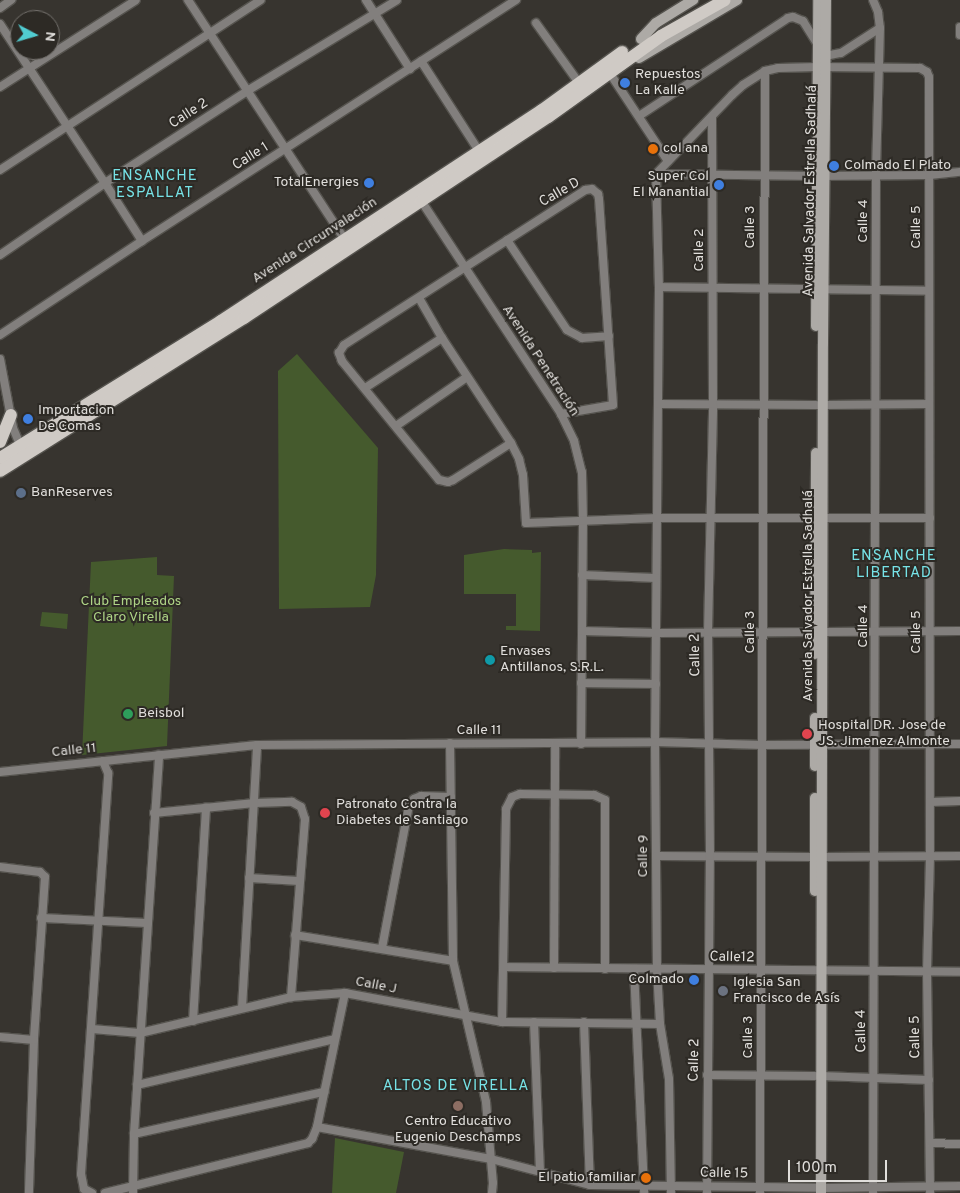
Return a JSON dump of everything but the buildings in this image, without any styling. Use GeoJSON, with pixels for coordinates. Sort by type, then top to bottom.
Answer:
{"type":"FeatureCollection","features":[{"type":"Feature","properties":{"kind":"main road","name":"Avenida Circunvalación"},"geometry":{"type":"LineString","coordinates":[[641,39],[656,23],[693,0]]}},
{"type":"Feature","properties":{"kind":"main road","name":"Avenida Circunvalación"},"geometry":{"type":"LineString","coordinates":[[0,471],[22,451],[347,244],[482,155],[641,39],[708,0]]}},
{"type":"Feature","properties":{"kind":"main road","name":"Avenida Circunvalación"},"geometry":{"type":"LineString","coordinates":[[482,155],[548,116],[661,36],[725,0]]}},
{"type":"Feature","properties":{"kind":"main road","name":"Avenida Circunvalación"},"geometry":{"type":"LineString","coordinates":[[609,72],[622,68],[737,0]]}},
{"type":"Feature","properties":{"kind":"main road","name":"Avenida Salvador Estrella Sadhalá"},"geometry":{"type":"LineString","coordinates":[[818,0],[818,47],[823,63]]}},
{"type":"Feature","properties":{"kind":"main road","name":"Avenida Salvador Estrella Sadhalá"},"geometry":{"type":"LineString","coordinates":[[818,1191],[819,405],[821,176],[826,0]]}},
{"type":"Feature","properties":{"kind":"main road"},"geometry":{"type":"LineString","coordinates":[[0,442],[11,415]]}},
{"type":"Feature","properties":{"kind":"main road","name":"Avenida Circunvalación"},"geometry":{"type":"LineString","coordinates":[[0,458],[22,451]]}},
{"type":"Feature","properties":{"kind":"street"},"geometry":{"type":"LineString","coordinates":[[0,8],[11,0]]}},
{"type":"Feature","properties":{"kind":"street"},"geometry":{"type":"LineString","coordinates":[[0,87],[136,0]]}},
{"type":"Feature","properties":{"kind":"street"},"geometry":{"type":"LineString","coordinates":[[188,0],[347,244]]}},
{"type":"Feature","properties":{"kind":"street"},"geometry":{"type":"LineString","coordinates":[[0,170],[261,0]]}},
{"type":"Feature","properties":{"kind":"street"},"geometry":{"type":"LineString","coordinates":[[366,0],[410,69]]}},
{"type":"Feature","properties":{"kind":"street","name":"Calle 2"},"geometry":{"type":"LineString","coordinates":[[0,255],[247,91],[397,0]]}},
{"type":"Feature","properties":{"kind":"street","name":"Calle 1"},"geometry":{"type":"LineString","coordinates":[[0,336],[142,241],[286,150],[516,0]]}},
{"type":"Feature","properties":{"kind":"street","name":"Calle 4"},"geometry":{"type":"LineString","coordinates":[[873,0],[878,12],[880,28],[876,174],[876,743],[873,1190]]}},
{"type":"Feature","properties":{"kind":"street"},"geometry":{"type":"LineString","coordinates":[[639,116],[788,18],[793,17],[803,21],[812,33],[818,47]]}},
{"type":"Feature","properties":{"kind":"street"},"geometry":{"type":"LineString","coordinates":[[536,23],[579,83]]}},
{"type":"Feature","properties":{"kind":"street"},"geometry":{"type":"LineString","coordinates":[[0,24],[66,126],[106,183],[142,241]]}},
{"type":"Feature","properties":{"kind":"street"},"geometry":{"type":"LineString","coordinates":[[823,63],[880,28]]}},
{"type":"Feature","properties":{"kind":"street"},"geometry":{"type":"LineString","coordinates":[[421,61],[482,155]]}},
{"type":"Feature","properties":{"kind":"street"},"geometry":{"type":"LineString","coordinates":[[656,174],[743,85],[765,71],[823,63],[878,68]]}},
{"type":"Feature","properties":{"kind":"street","name":"Calle 5"},"geometry":{"type":"LineString","coordinates":[[878,68],[920,68],[927,72],[930,83],[930,857],[927,972],[930,1189]]}},
{"type":"Feature","properties":{"kind":"street","name":"Calle 3"},"geometry":{"type":"LineString","coordinates":[[760,1190],[765,71]]}},
{"type":"Feature","properties":{"kind":"street"},"geometry":{"type":"LineString","coordinates":[[609,72],[668,162]]}},
{"type":"Feature","properties":{"kind":"street","name":"Calle 2"},"geometry":{"type":"LineString","coordinates":[[707,1190],[710,856],[708,632],[713,404],[712,117]]}},
{"type":"Feature","properties":{"kind":"street"},"geometry":{"type":"LineString","coordinates":[[656,174],[821,176],[930,175],[960,172]]}},
{"type":"Feature","properties":{"kind":"street","name":"Calle 9"},"geometry":{"type":"LineString","coordinates":[[656,174],[659,287],[656,578],[658,633],[655,742],[657,970],[660,1024],[669,1079],[671,1190]]}},
{"type":"Feature","properties":{"kind":"street","name":"Calle D"},"geometry":{"type":"LineString","coordinates":[[365,388],[342,361],[339,353],[344,345],[465,269],[585,190],[592,189],[596,192],[599,199],[613,405],[560,414]]}},
{"type":"Feature","properties":{"kind":"street","name":"Avenida Penetración"},"geometry":{"type":"LineString","coordinates":[[419,197],[560,414],[574,441],[580,464],[583,520],[581,744]]}},
{"type":"Feature","properties":{"kind":"street"},"geometry":{"type":"LineString","coordinates":[[507,240],[567,330],[582,338],[609,336]]}},
{"type":"Feature","properties":{"kind":"street"},"geometry":{"type":"LineString","coordinates":[[659,287],[713,289],[764,287],[930,291]]}},
{"type":"Feature","properties":{"kind":"street"},"geometry":{"type":"LineString","coordinates":[[419,298],[442,338],[511,443],[523,476],[526,523],[657,518],[930,518]]}},
{"type":"Feature","properties":{"kind":"street"},"geometry":{"type":"LineString","coordinates":[[442,338],[365,388],[440,480],[453,480],[511,443]]}},
{"type":"Feature","properties":{"kind":"street"},"geometry":{"type":"LineString","coordinates":[[0,359],[11,415],[22,451]]}},
{"type":"Feature","properties":{"kind":"street"},"geometry":{"type":"LineString","coordinates":[[396,426],[467,377]]}},
{"type":"Feature","properties":{"kind":"street"},"geometry":{"type":"LineString","coordinates":[[658,404],[929,404]]}},
{"type":"Feature","properties":{"kind":"street"},"geometry":{"type":"LineString","coordinates":[[582,575],[656,578]]}},
{"type":"Feature","properties":{"kind":"street"},"geometry":{"type":"LineString","coordinates":[[582,631],[658,633],[876,630],[960,631]]}},
{"type":"Feature","properties":{"kind":"street"},"geometry":{"type":"LineString","coordinates":[[581,683],[656,684]]}},
{"type":"Feature","properties":{"kind":"street","name":"Calle 11"},"geometry":{"type":"LineString","coordinates":[[0,772],[257,745],[655,742],[763,745],[818,743],[960,744]]}},
{"type":"Feature","properties":{"kind":"street"},"geometry":{"type":"LineString","coordinates":[[450,743],[453,961],[486,1102],[492,1193]]}},
{"type":"Feature","properties":{"kind":"street"},"geometry":{"type":"LineString","coordinates":[[554,968],[555,744]]}},
{"type":"Feature","properties":{"kind":"street"},"geometry":{"type":"LineString","coordinates":[[242,1008],[257,745]]}},
{"type":"Feature","properties":{"kind":"street"},"geometry":{"type":"LineString","coordinates":[[132,1190],[140,1033],[159,755]]}},
{"type":"Feature","properties":{"kind":"street"},"geometry":{"type":"LineString","coordinates":[[88,1191],[80,1174],[92,1029],[108,772],[103,761]]}},
{"type":"Feature","properties":{"kind":"street"},"geometry":{"type":"LineString","coordinates":[[502,1022],[506,809],[508,799],[520,794],[594,795],[604,800],[605,969]]}},
{"type":"Feature","properties":{"kind":"street"},"geometry":{"type":"LineString","coordinates":[[382,948],[409,805],[414,799],[421,796],[451,796]]}},
{"type":"Feature","properties":{"kind":"street"},"geometry":{"type":"LineString","coordinates":[[930,802],[960,801]]}},
{"type":"Feature","properties":{"kind":"street"},"geometry":{"type":"LineString","coordinates":[[154,813],[255,803],[292,802],[301,807],[305,819],[291,997]]}},
{"type":"Feature","properties":{"kind":"street"},"geometry":{"type":"LineString","coordinates":[[192,1021],[206,807]]}},
{"type":"Feature","properties":{"kind":"street"},"geometry":{"type":"LineString","coordinates":[[657,856],[960,856]]}},
{"type":"Feature","properties":{"kind":"street"},"geometry":{"type":"LineString","coordinates":[[0,867],[40,872],[45,877],[34,1040],[29,1193]]}},
{"type":"Feature","properties":{"kind":"street"},"geometry":{"type":"LineString","coordinates":[[249,878],[299,881]]}},
{"type":"Feature","properties":{"kind":"street"},"geometry":{"type":"LineString","coordinates":[[42,918],[148,923]]}},
{"type":"Feature","properties":{"kind":"street"},"geometry":{"type":"LineString","coordinates":[[295,935],[453,961]]}},
{"type":"Feature","properties":{"kind":"street","name":"Calle12"},"geometry":{"type":"LineString","coordinates":[[504,967],[709,971],[960,972]]}},
{"type":"Feature","properties":{"kind":"street"},"geometry":{"type":"LineString","coordinates":[[634,969],[644,1190]]}},
{"type":"Feature","properties":{"kind":"street"},"geometry":{"type":"LineString","coordinates":[[105,1193],[132,1190],[308,1143],[315,1134],[317,1127],[344,993]]}},
{"type":"Feature","properties":{"kind":"street","name":"Calle J"},"geometry":{"type":"LineString","coordinates":[[92,1029],[140,1033],[291,997],[344,993],[502,1022],[636,1022],[660,1024]]}},
{"type":"Feature","properties":{"kind":"street"},"geometry":{"type":"LineString","coordinates":[[534,1022],[540,1171]]}},
{"type":"Feature","properties":{"kind":"street"},"geometry":{"type":"LineString","coordinates":[[584,1022],[590,1185]]}},
{"type":"Feature","properties":{"kind":"street"},"geometry":{"type":"LineString","coordinates":[[0,1037],[34,1040]]}},
{"type":"Feature","properties":{"kind":"street"},"geometry":{"type":"LineString","coordinates":[[137,1085],[334,1039]]}},
{"type":"Feature","properties":{"kind":"street"},"geometry":{"type":"LineString","coordinates":[[707,1075],[929,1080]]}},
{"type":"Feature","properties":{"kind":"street"},"geometry":{"type":"LineString","coordinates":[[134,1134],[324,1092]]}},
{"type":"Feature","properties":{"kind":"street","name":"Calle 15"},"geometry":{"type":"LineString","coordinates":[[317,1127],[491,1159],[590,1185],[644,1190],[818,1191],[930,1189],[960,1186]]}},
{"type":"Feature","properties":{"kind":"street"},"geometry":{"type":"LineString","coordinates":[[930,1143],[960,1144]]}},
{"type":"Feature","properties":{"kind":"green space"},"geometry":{"type":"Polygon","coordinates":[[[297,354],[378,448],[376,575],[370,607],[279,609],[278,371],[297,354]]]}},
{"type":"Feature","properties":{"kind":"green space"},"geometry":{"type":"Polygon","coordinates":[[[504,549],[532,550],[532,553],[541,552],[540,631],[506,630],[506,626],[516,626],[516,594],[464,594],[464,555],[504,549]]]}},
{"type":"Feature","properties":{"kind":"green space","name":"Club Empleados Claro Virella"},"geometry":{"type":"Polygon","coordinates":[[[157,557],[157,575],[174,576],[167,746],[82,755],[91,562],[157,557]]]}},
{"type":"Feature","properties":{"kind":"green space"},"geometry":{"type":"Polygon","coordinates":[[[42,612],[68,614],[67,629],[40,626],[42,612]]]}},
{"type":"Feature","properties":{"kind":"green space"},"geometry":{"type":"Polygon","coordinates":[[[335,1138],[404,1152],[396,1193],[332,1193],[335,1138]]]}},
{"type":"Feature","properties":{"kind":"place","name":"Repuestos La Kalle"},"geometry":{"type":"Point","coordinates":[625,83]}},
{"type":"Feature","properties":{"kind":"place","name":"col ana"},"geometry":{"type":"Point","coordinates":[653,149]}},
{"type":"Feature","properties":{"kind":"place","name":"Colmado El Plato"},"geometry":{"type":"Point","coordinates":[834,166]}},
{"type":"Feature","properties":{"kind":"place","name":"TotalEnergies"},"geometry":{"type":"Point","coordinates":[369,183]}},
{"type":"Feature","properties":{"kind":"place","name":"Super Col El Manantial"},"geometry":{"type":"Point","coordinates":[719,185]}},
{"type":"Feature","properties":{"kind":"place","name":"Importacion De Comas"},"geometry":{"type":"Point","coordinates":[28,419]}},
{"type":"Feature","properties":{"kind":"place","name":"BanReserves"},"geometry":{"type":"Point","coordinates":[21,493]}},
{"type":"Feature","properties":{"kind":"place","name":"Envases Antillanos, S.R.L."},"geometry":{"type":"Point","coordinates":[490,660]}},
{"type":"Feature","properties":{"kind":"place","name":"Beisbol"},"geometry":{"type":"Point","coordinates":[128,714]}},
{"type":"Feature","properties":{"kind":"place","name":"Hospital DR. Jose de JS. Jimenez Almonte"},"geometry":{"type":"Point","coordinates":[807,734]}},
{"type":"Feature","properties":{"kind":"place","name":"Patronato Contra la Diabetes de Santiago"},"geometry":{"type":"Point","coordinates":[325,813]}},
{"type":"Feature","properties":{"kind":"place","name":"Colmado"},"geometry":{"type":"Point","coordinates":[694,980]}},
{"type":"Feature","properties":{"kind":"place","name":"Iglesia San Francisco de Asís"},"geometry":{"type":"Point","coordinates":[723,991]}},
{"type":"Feature","properties":{"kind":"place","name":"Centro Educativo Eugenio Deschamps"},"geometry":{"type":"Point","coordinates":[458,1106]}},
{"type":"Feature","properties":{"kind":"place","name":"El patio familiar"},"geometry":{"type":"Point","coordinates":[646,1178]}},
{"type":"Feature","properties":{"kind":"district","name":"ENSANCHE ESPALLAT"},"geometry":{"type":"Point","coordinates":[155,184]}},
{"type":"Feature","properties":{"kind":"district","name":"ENSANCHE LIBERTAD"},"geometry":{"type":"Point","coordinates":[894,564]}},
{"type":"Feature","properties":{"kind":"district","name":"ALTOS DE VIRELLA"},"geometry":{"type":"Point","coordinates":[456,1087]}}]}
